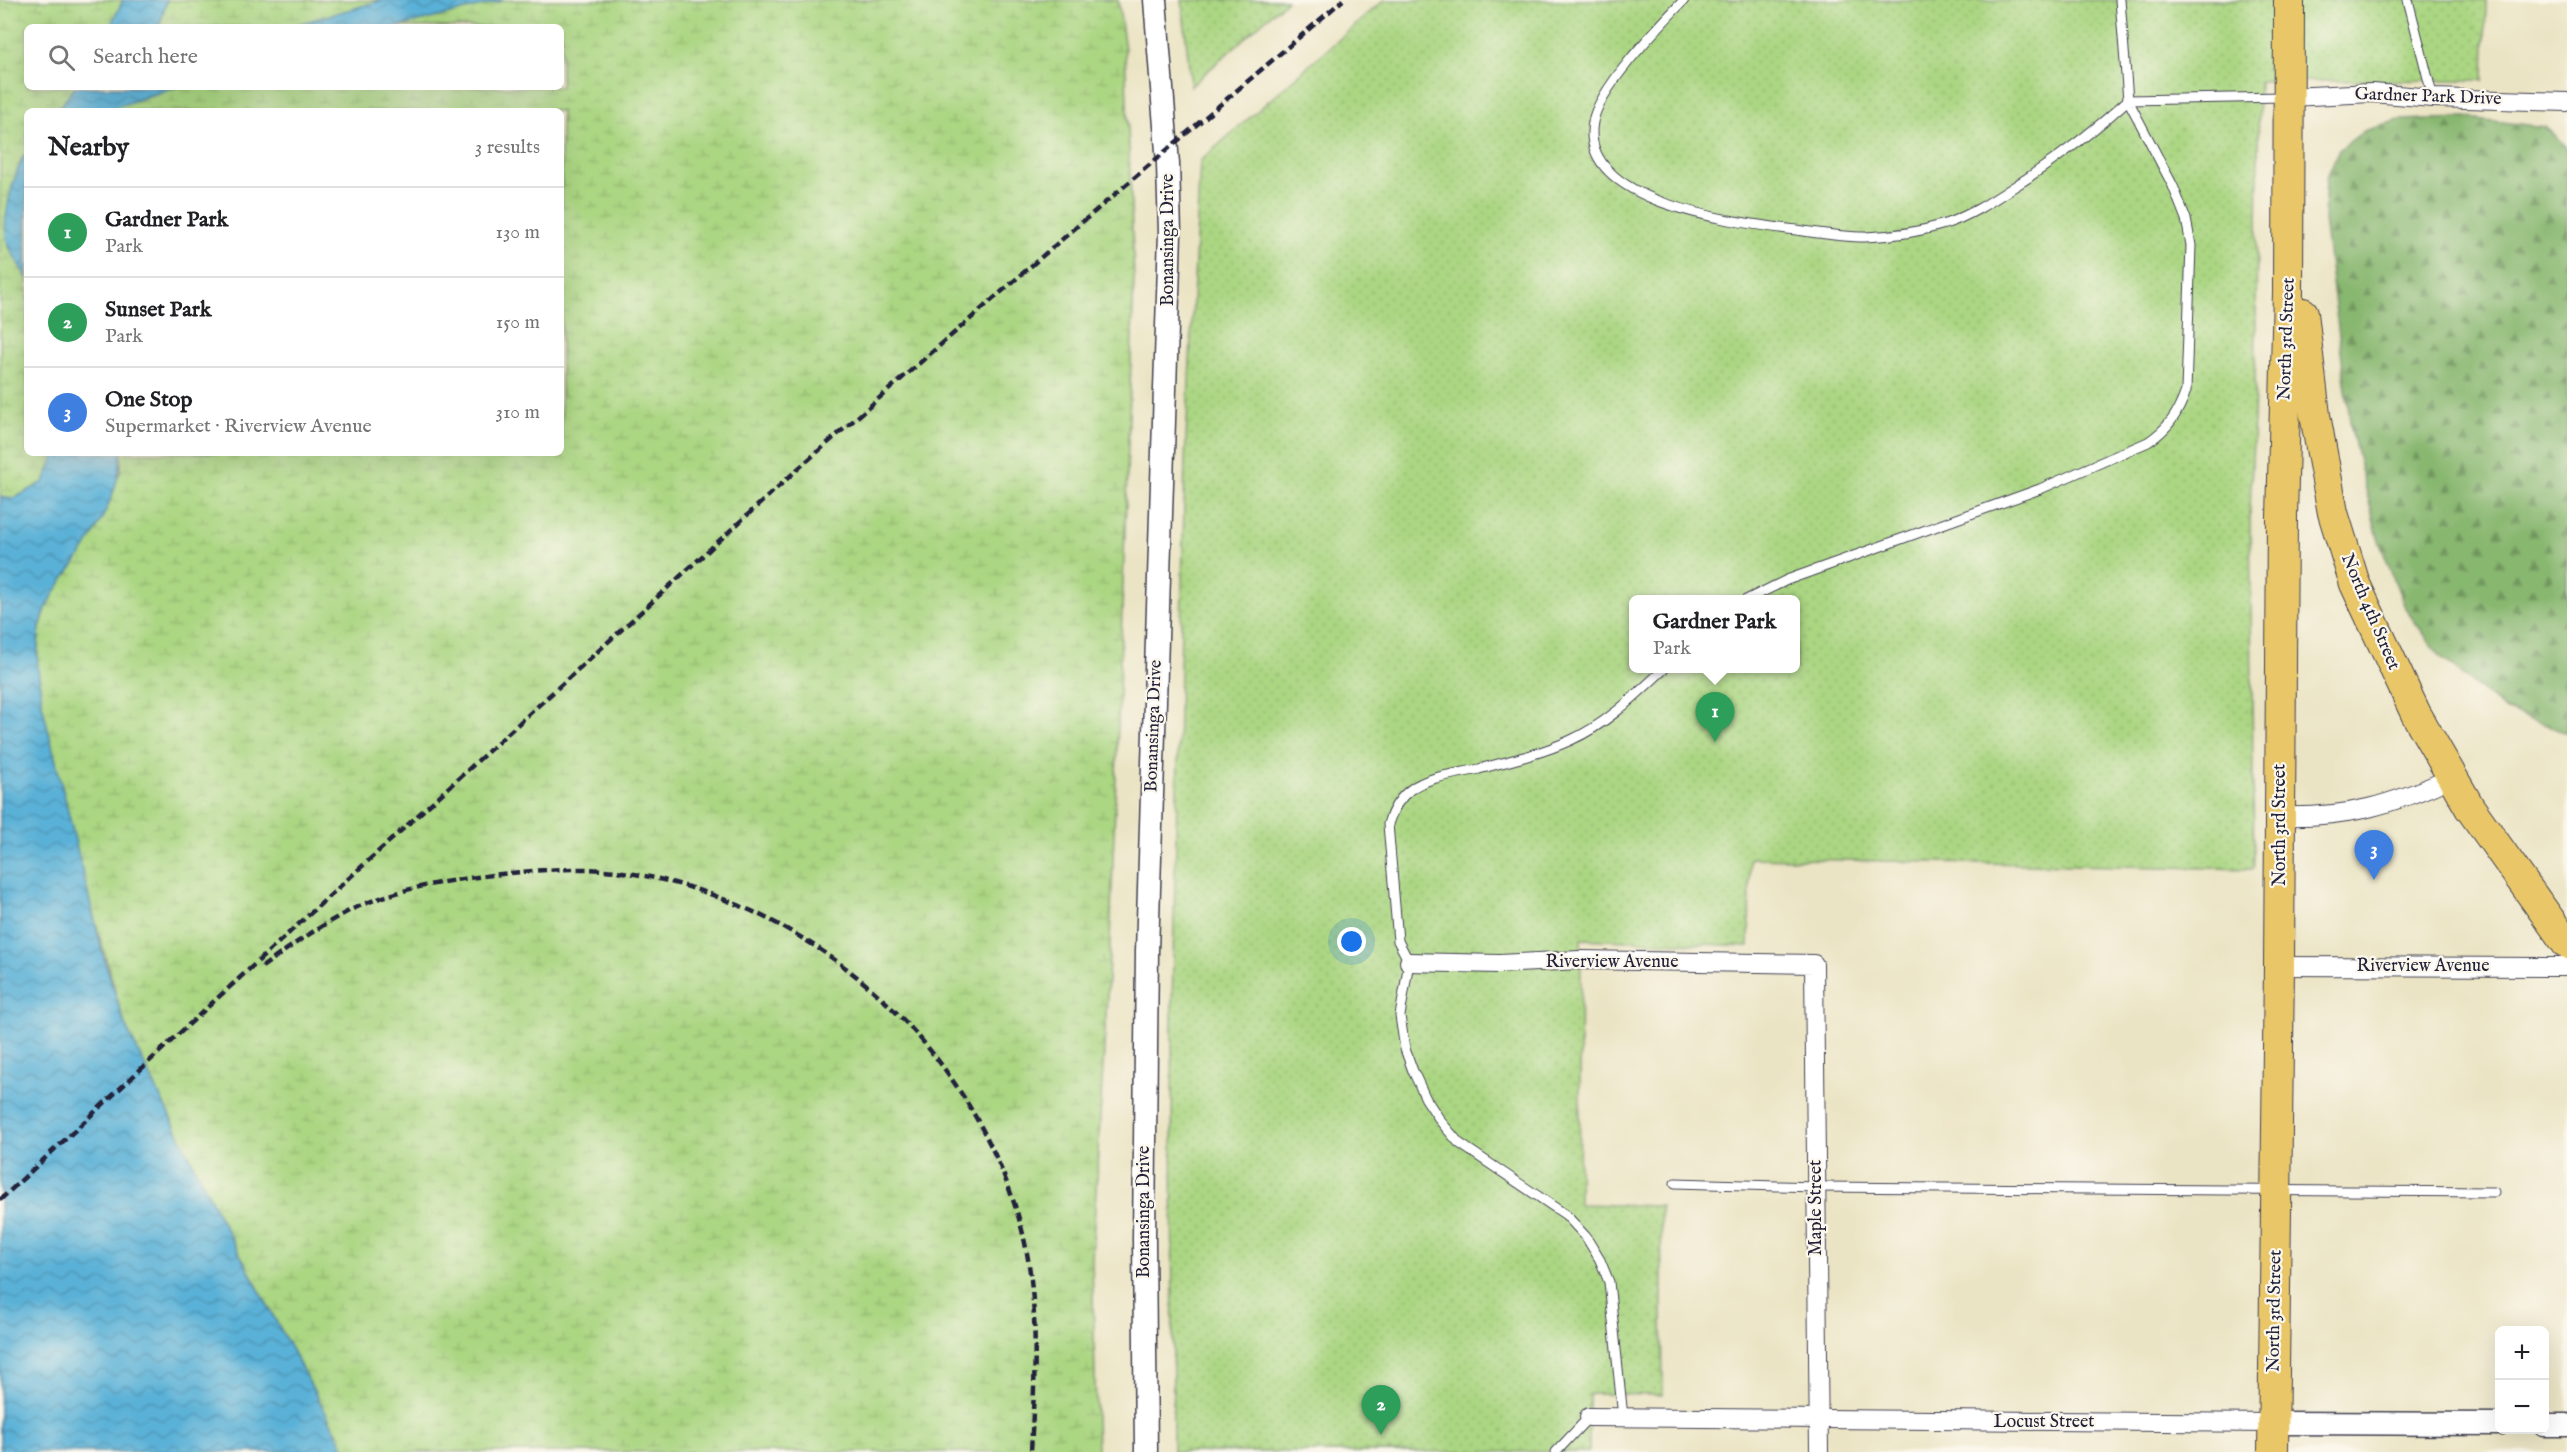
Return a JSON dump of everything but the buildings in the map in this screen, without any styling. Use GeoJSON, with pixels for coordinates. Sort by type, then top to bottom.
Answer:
{"type":"FeatureCollection","features":[{"type":"Feature","properties":{"kind":"highway"},"geometry":{"type":"LineString","coordinates":[[2289,0],[2289,198]]}},
{"type":"Feature","properties":{"kind":"highway","name":"North 4th Street"},"geometry":{"type":"LineString","coordinates":[[2289,198],[2315,415],[2333,513],[2355,584],[2416,714],[2470,808],[2567,945]]}},
{"type":"Feature","properties":{"kind":"highway","name":"North 3rd Street"},"geometry":{"type":"LineString","coordinates":[[2273,1438],[2282,517],[2289,198]]}},
{"type":"Feature","properties":{"kind":"street","name":"Bonansinga Drive"},"geometry":{"type":"LineString","coordinates":[[1146,1452],[1144,1240],[1147,951],[1170,233],[1168,164],[1155,0]]}},
{"type":"Feature","properties":{"kind":"street","name":"Gardner Park Drive"},"geometry":{"type":"LineString","coordinates":[[2290,97],[2372,93],[2433,98],[2567,102]]}},
{"type":"Feature","properties":{"kind":"street"},"geometry":{"type":"LineString","coordinates":[[2280,816],[2320,818],[2381,806],[2411,796],[2453,777]]}},
{"type":"Feature","properties":{"kind":"street","name":"Riverview Avenue"},"geometry":{"type":"LineString","coordinates":[[1410,962],[1499,964],[1580,960],[1814,964]]}},
{"type":"Feature","properties":{"kind":"street","name":"Maple Street"},"geometry":{"type":"LineString","coordinates":[[1814,964],[1819,1452]]}},
{"type":"Feature","properties":{"kind":"street","name":"Riverview Avenue"},"geometry":{"type":"LineString","coordinates":[[2279,966],[2567,967]]}},
{"type":"Feature","properties":{"kind":"street","name":"Locust Street"},"geometry":{"type":"LineString","coordinates":[[1589,1417],[1818,1420],[2273,1438],[2495,1424]]}},
{"type":"Feature","properties":{"kind":"street"},"geometry":{"type":"LineString","coordinates":[[2549,1425],[2567,1425]]}},
{"type":"Feature","properties":{"kind":"lane"},"geometry":{"type":"LineString","coordinates":[[1684,0],[1627,64],[1603,100],[1593,123],[1592,137],[1600,162],[1652,199],[1683,211],[1754,224],[1864,237],[1903,234],[1945,224],[1974,212],[2052,164],[2097,129],[2128,100],[2290,97]]}},
{"type":"Feature","properties":{"kind":"lane"},"geometry":{"type":"LineString","coordinates":[[1756,595],[1786,580],[2040,489],[2148,442],[2170,423],[2180,408],[2187,384],[2191,245],[2186,219],[2173,186],[2128,100],[2120,0]]}},
{"type":"Feature","properties":{"kind":"lane"},"geometry":{"type":"LineString","coordinates":[[2408,0],[2433,98]]}},
{"type":"Feature","properties":{"kind":"lane"},"geometry":{"type":"LineString","coordinates":[[1623,1417],[1609,1282],[1600,1260],[1586,1238],[1566,1215],[1459,1143],[1426,1100],[1405,1049],[1400,1016],[1410,962],[1398,940],[1388,824],[1400,799],[1411,789],[1434,779],[1504,763],[1569,741],[1601,723],[1660,673]]}},
{"type":"Feature","properties":{"kind":"lane"},"geometry":{"type":"LineString","coordinates":[[1675,1183],[1816,1188],[2494,1192]]}},
{"type":"Feature","properties":{"kind":"lane"},"geometry":{"type":"LineString","coordinates":[[1556,1452],[1589,1417]]}},
{"type":"Feature","properties":{"kind":"green space"},"geometry":{"type":"Polygon","coordinates":[[[0,0],[123,0],[111,24],[24,24],[24,90],[73,90],[59,108],[24,108],[24,156],[21,160],[7,241],[24,272],[24,456],[55,456],[44,482],[13,500],[0,497],[0,0]]]}},
{"type":"Feature","properties":{"kind":"green space"},"geometry":{"type":"Polygon","coordinates":[[[167,0],[1118,0],[1125,50],[1134,279],[1110,943],[1092,1259],[1097,1452],[347,1452],[217,1212],[125,1025],[84,882],[42,704],[37,666],[39,633],[45,610],[121,471],[121,456],[564,456],[564,108],[108,108],[128,90],[564,90],[564,24],[160,24],[167,0]]]}},
{"type":"Feature","properties":{"kind":"green space"},"geometry":{"type":"Polygon","coordinates":[[[1182,0],[1287,0],[1191,86],[1182,0]]]}},
{"type":"Feature","properties":{"kind":"green space"},"geometry":{"type":"Polygon","coordinates":[[[1384,0],[2486,0],[2484,80],[2259,81],[2255,392],[2250,511],[2254,869],[1750,858],[1749,946],[1581,939],[1579,1204],[1661,1206],[1663,1395],[1589,1394],[1589,1452],[1173,1452],[1172,1006],[1185,461],[1200,161],[1384,0]]]}},
{"type":"Feature","properties":{"kind":"green space"},"geometry":{"type":"Polygon","coordinates":[[[2467,118],[2545,127],[2567,147],[2567,733],[2505,709],[2441,657],[2406,610],[2378,538],[2351,428],[2324,220],[2326,179],[2339,150],[2364,131],[2399,120],[2467,118]]]}},
{"type":"Feature","properties":{"kind":"water"},"geometry":{"type":"Polygon","coordinates":[[[123,0],[167,0],[160,24],[111,24],[123,0]]]}},
{"type":"Feature","properties":{"kind":"water"},"geometry":{"type":"Polygon","coordinates":[[[383,0],[506,0],[410,24],[298,24],[383,0]]]}},
{"type":"Feature","properties":{"kind":"water"},"geometry":{"type":"Polygon","coordinates":[[[73,90],[167,90],[113,108],[59,108],[73,90]]]}},
{"type":"Feature","properties":{"kind":"water"},"geometry":{"type":"Polygon","coordinates":[[[24,157],[24,273],[11,251],[6,232],[7,208],[24,157]]]}},
{"type":"Feature","properties":{"kind":"water"},"geometry":{"type":"Polygon","coordinates":[[[55,456],[121,456],[113,495],[87,546],[49,602],[42,620],[38,644],[42,704],[103,955],[125,1025],[217,1212],[347,1452],[0,1452],[0,497],[13,499],[44,482],[55,456]]]}},
{"type":"Feature","properties":{"kind":"railway"},"geometry":{"type":"LineString","coordinates":[[0,1200],[211,1004],[800,467],[1046,253],[1343,0]]}},
{"type":"Feature","properties":{"kind":"railway"},"geometry":{"type":"LineString","coordinates":[[262,967],[328,923],[351,910],[384,897],[457,880],[558,869],[623,872],[690,888],[754,912],[814,945],[868,986],[916,1034],[958,1088],[992,1147],[1017,1212],[1030,1271],[1035,1361],[1031,1452]]}},
{"type":"Feature","properties":{"kind":"place","name":"Gardner Park"},"geometry":{"type":"Point","coordinates":[1715,742]}},
{"type":"Feature","properties":{"kind":"place","name":"One Stop"},"geometry":{"type":"Point","coordinates":[2374,880]}},
{"type":"Feature","properties":{"kind":"place","name":"Sunset Park"},"geometry":{"type":"Point","coordinates":[1381,1435]}}]}
